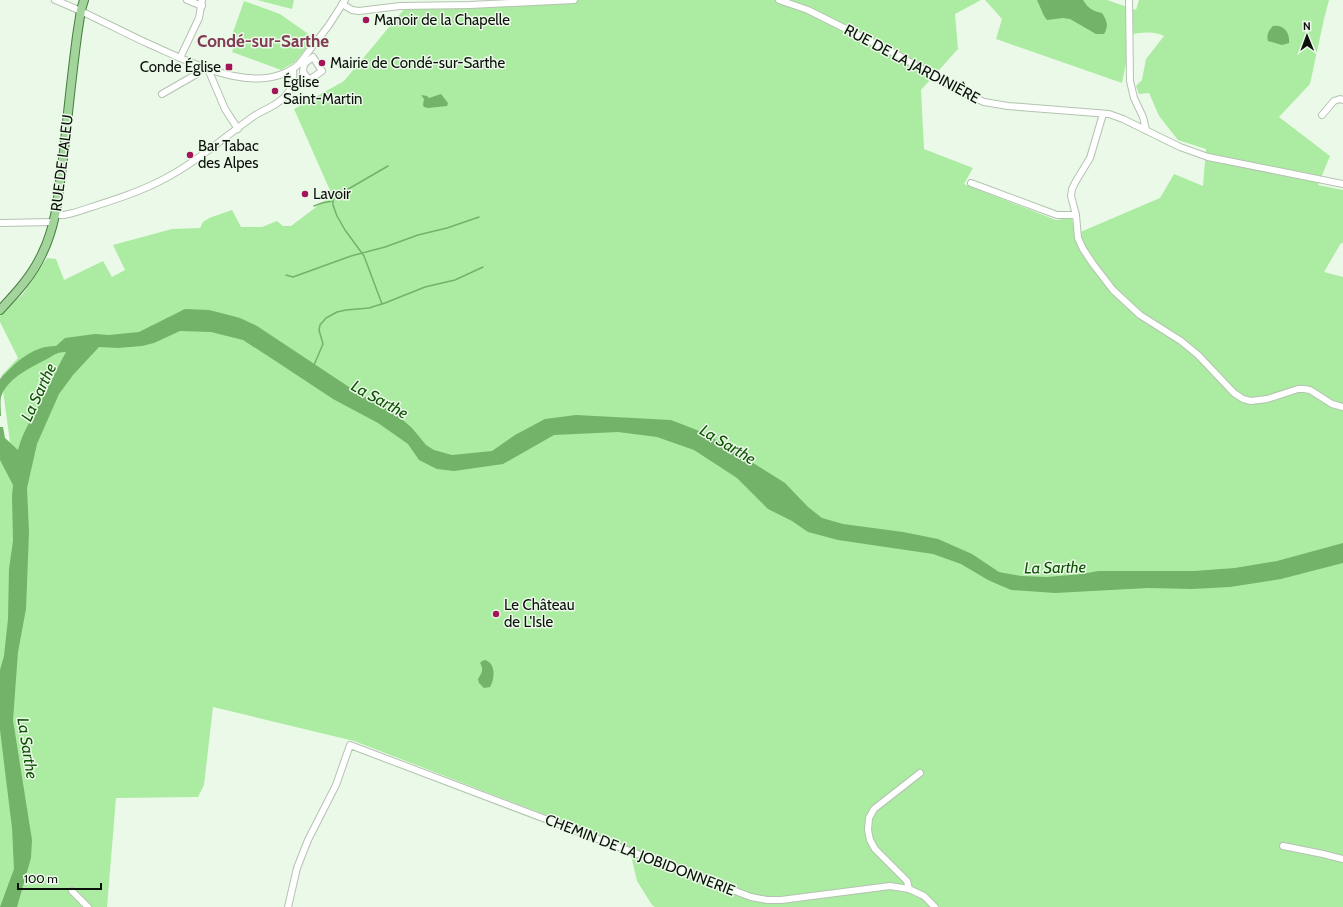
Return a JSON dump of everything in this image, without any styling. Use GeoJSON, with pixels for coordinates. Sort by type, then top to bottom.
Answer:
{"type":"FeatureCollection","features":[{"type":"Feature","properties":{"kind":"main road","name":"RUE DE LALEU"},"geometry":{"type":"LineString","coordinates":[[0,310],[17,292],[32,272],[50,236],[55,218],[81,10],[84,0]]}},
{"type":"Feature","properties":{"kind":"street"},"geometry":{"type":"LineString","coordinates":[[56,0],[81,10],[180,58],[206,68],[233,75],[257,78],[277,75],[293,69],[304,58],[344,2],[352,10],[359,11],[400,6],[470,5],[574,0]]}},
{"type":"Feature","properties":{"kind":"street"},"geometry":{"type":"LineString","coordinates":[[180,58],[199,18],[202,3],[187,0]]}},
{"type":"Feature","properties":{"kind":"street","name":"RUE DE LA JARDINIÈRE"},"geometry":{"type":"LineString","coordinates":[[779,0],[808,10],[862,36],[962,92],[984,102],[1008,106],[1103,114],[1123,119],[1180,147],[1208,156],[1343,184]]}},
{"type":"Feature","properties":{"kind":"street"},"geometry":{"type":"LineString","coordinates":[[1129,0],[1130,81],[1134,98],[1143,117],[1146,130]]}},
{"type":"Feature","properties":{"kind":"street"},"geometry":{"type":"LineString","coordinates":[[162,94],[206,68]]}},
{"type":"Feature","properties":{"kind":"street"},"geometry":{"type":"LineString","coordinates":[[206,68],[225,109],[238,129]]}},
{"type":"Feature","properties":{"kind":"street"},"geometry":{"type":"LineString","coordinates":[[0,223],[64,216],[165,179],[218,145],[256,115],[277,103],[287,95],[293,83],[293,69]]}},
{"type":"Feature","properties":{"kind":"street"},"geometry":{"type":"LineString","coordinates":[[1322,115],[1334,101],[1340,99],[1343,100]]}},
{"type":"Feature","properties":{"kind":"street"},"geometry":{"type":"LineString","coordinates":[[1103,114],[1090,158],[1072,189],[1071,196],[1076,215],[1078,238],[1083,249],[1113,290],[1140,315],[1181,341],[1198,355],[1234,393],[1243,399],[1251,401],[1267,400],[1298,389],[1304,389],[1310,390],[1332,404],[1343,407]]}},
{"type":"Feature","properties":{"kind":"street"},"geometry":{"type":"LineString","coordinates":[[971,183],[1058,215],[1076,215]]}},
{"type":"Feature","properties":{"kind":"street","name":"CHEMIN DE LA JOBIDONNERIE"},"geometry":{"type":"LineString","coordinates":[[288,907],[297,868],[308,840],[336,785],[350,745],[751,897],[767,900],[781,900],[890,886],[909,889],[924,896],[936,907]]}},
{"type":"Feature","properties":{"kind":"street"},"geometry":{"type":"LineString","coordinates":[[909,889],[907,881],[875,850],[870,840],[868,830],[869,818],[874,809],[920,773]]}},
{"type":"Feature","properties":{"kind":"street"},"geometry":{"type":"LineString","coordinates":[[1283,846],[1343,859]]}},
{"type":"Feature","properties":{"kind":"street"},"geometry":{"type":"LineString","coordinates":[[72,891],[88,907]]}},
{"type":"Feature","properties":{"kind":"shaded area"},"geometry":{"type":"Polygon","coordinates":[[[257,0],[294,0],[292,9],[257,0]]]}},
{"type":"Feature","properties":{"kind":"shaded area"},"geometry":{"type":"Polygon","coordinates":[[[512,0],[981,0],[955,14],[958,49],[921,90],[924,149],[973,168],[964,184],[1056,220],[1071,218],[1078,233],[1160,198],[1174,174],[1203,186],[1206,149],[1178,140],[1159,116],[1149,93],[1139,94],[1136,86],[1142,80],[1146,59],[1164,36],[1155,33],[1127,35],[1126,63],[1122,83],[996,39],[1002,19],[985,0],[1107,0],[1136,10],[1139,0],[1329,0],[1310,84],[1279,117],[1330,156],[1318,185],[1343,190],[1343,243],[1341,243],[1324,272],[1343,277],[1343,907],[655,907],[652,905],[637,881],[629,847],[354,741],[213,707],[204,785],[198,797],[116,798],[107,907],[0,907],[0,445],[10,442],[1,376],[18,358],[0,322],[0,314],[23,294],[47,258],[56,259],[64,280],[103,261],[112,277],[125,270],[113,245],[172,229],[200,228],[203,222],[209,218],[232,210],[241,227],[262,227],[277,221],[283,226],[291,226],[332,195],[294,109],[344,81],[405,8],[512,0]]]}},
{"type":"Feature","properties":{"kind":"shaded area"},"geometry":{"type":"Polygon","coordinates":[[[1037,0],[1083,0],[1091,9],[1102,13],[1107,24],[1106,31],[1104,34],[1096,34],[1070,19],[1063,18],[1047,20],[1037,0]]]}},
{"type":"Feature","properties":{"kind":"shaded area"},"geometry":{"type":"Polygon","coordinates":[[[244,1],[280,14],[314,38],[295,62],[281,70],[232,52],[237,37],[232,35],[244,1]]]}},
{"type":"Feature","properties":{"kind":"shaded area"},"geometry":{"type":"Polygon","coordinates":[[[1273,26],[1280,26],[1286,30],[1289,43],[1282,45],[1268,41],[1268,33],[1273,26]]]}},
{"type":"Feature","properties":{"kind":"shaded area"},"geometry":{"type":"Polygon","coordinates":[[[441,94],[448,103],[447,106],[424,107],[424,99],[421,95],[429,98],[441,94]]]}},
{"type":"Feature","properties":{"kind":"shaded area"},"geometry":{"type":"Polygon","coordinates":[[[185,309],[209,310],[240,318],[257,326],[352,389],[396,414],[412,428],[426,445],[434,450],[452,455],[492,451],[515,435],[545,419],[576,415],[671,420],[707,434],[785,483],[808,507],[822,518],[843,524],[903,532],[938,539],[972,554],[999,572],[1021,576],[1047,577],[1098,571],[1194,571],[1235,568],[1277,561],[1343,543],[1343,563],[1281,579],[1230,587],[1192,589],[1148,588],[1055,593],[1011,590],[988,580],[961,564],[933,554],[838,540],[808,532],[792,521],[768,509],[737,478],[694,450],[657,437],[618,432],[554,435],[503,464],[454,471],[437,469],[419,460],[408,444],[378,423],[333,399],[243,340],[211,332],[180,331],[154,343],[142,346],[118,348],[99,347],[73,375],[59,394],[37,444],[27,488],[29,532],[26,609],[18,652],[13,720],[32,840],[31,858],[17,907],[0,907],[14,869],[12,828],[0,730],[0,670],[4,656],[8,619],[9,569],[13,541],[13,485],[0,460],[0,427],[3,427],[5,438],[18,450],[24,432],[66,352],[54,355],[25,371],[13,380],[8,385],[1,397],[1,416],[0,379],[25,356],[39,349],[56,346],[65,338],[95,334],[109,335],[139,332],[185,309]]]}},
{"type":"Feature","properties":{"kind":"shaded area"},"geometry":{"type":"Polygon","coordinates":[[[485,660],[491,664],[494,676],[490,687],[484,688],[479,683],[478,679],[482,671],[480,663],[485,660]]]}},
{"type":"Feature","properties":{"kind":"waterway"},"geometry":{"type":"LineString","coordinates":[[382,304],[364,256],[345,230],[337,216],[333,205],[333,200],[338,195],[388,166]]}},
{"type":"Feature","properties":{"kind":"waterway"},"geometry":{"type":"LineString","coordinates":[[314,206],[333,201]]}},
{"type":"Feature","properties":{"kind":"waterway"},"geometry":{"type":"LineString","coordinates":[[286,275],[293,277],[351,256],[385,247],[418,235],[447,228],[479,217]]}},
{"type":"Feature","properties":{"kind":"waterway"},"geometry":{"type":"LineString","coordinates":[[314,365],[323,344],[319,330],[320,325],[326,318],[337,312],[369,308],[385,303],[425,287],[455,280],[483,267]]}},
{"type":"Feature","properties":{"kind":"place","name":"Manoir de la Chapelle"},"geometry":{"type":"Point","coordinates":[366,20]}},
{"type":"Feature","properties":{"kind":"place","name":"Mairie de Condé-sur-Sarthe"},"geometry":{"type":"Point","coordinates":[322,63]}},
{"type":"Feature","properties":{"kind":"place","name":"Conde Église"},"geometry":{"type":"Point","coordinates":[229,67]}},
{"type":"Feature","properties":{"kind":"place","name":"Église Saint-Martin"},"geometry":{"type":"Point","coordinates":[275,91]}},
{"type":"Feature","properties":{"kind":"place","name":"Bar Tabac des Alpes"},"geometry":{"type":"Point","coordinates":[190,155]}},
{"type":"Feature","properties":{"kind":"place","name":"Lavoir"},"geometry":{"type":"Point","coordinates":[305,194]}},
{"type":"Feature","properties":{"kind":"place","name":"Le Château de L'Isle"},"geometry":{"type":"Point","coordinates":[496,614]}},
{"type":"Feature","properties":{"kind":"district","name":"Condé-sur-Sarthe"},"geometry":{"type":"Point","coordinates":[263,41]}},
{"type":"Feature","properties":{"kind":"water label","name":"La Sarthe"},"geometry":{"type":"Point","coordinates":[38,392]}},
{"type":"Feature","properties":{"kind":"water label","name":"La Sarthe"},"geometry":{"type":"Point","coordinates":[380,399]}},
{"type":"Feature","properties":{"kind":"water label","name":"La Sarthe"},"geometry":{"type":"Point","coordinates":[728,444]}},
{"type":"Feature","properties":{"kind":"water label","name":"La Sarthe"},"geometry":{"type":"Point","coordinates":[1055,567]}},
{"type":"Feature","properties":{"kind":"water label","name":"La Sarthe"},"geometry":{"type":"Point","coordinates":[28,748]}}]}
